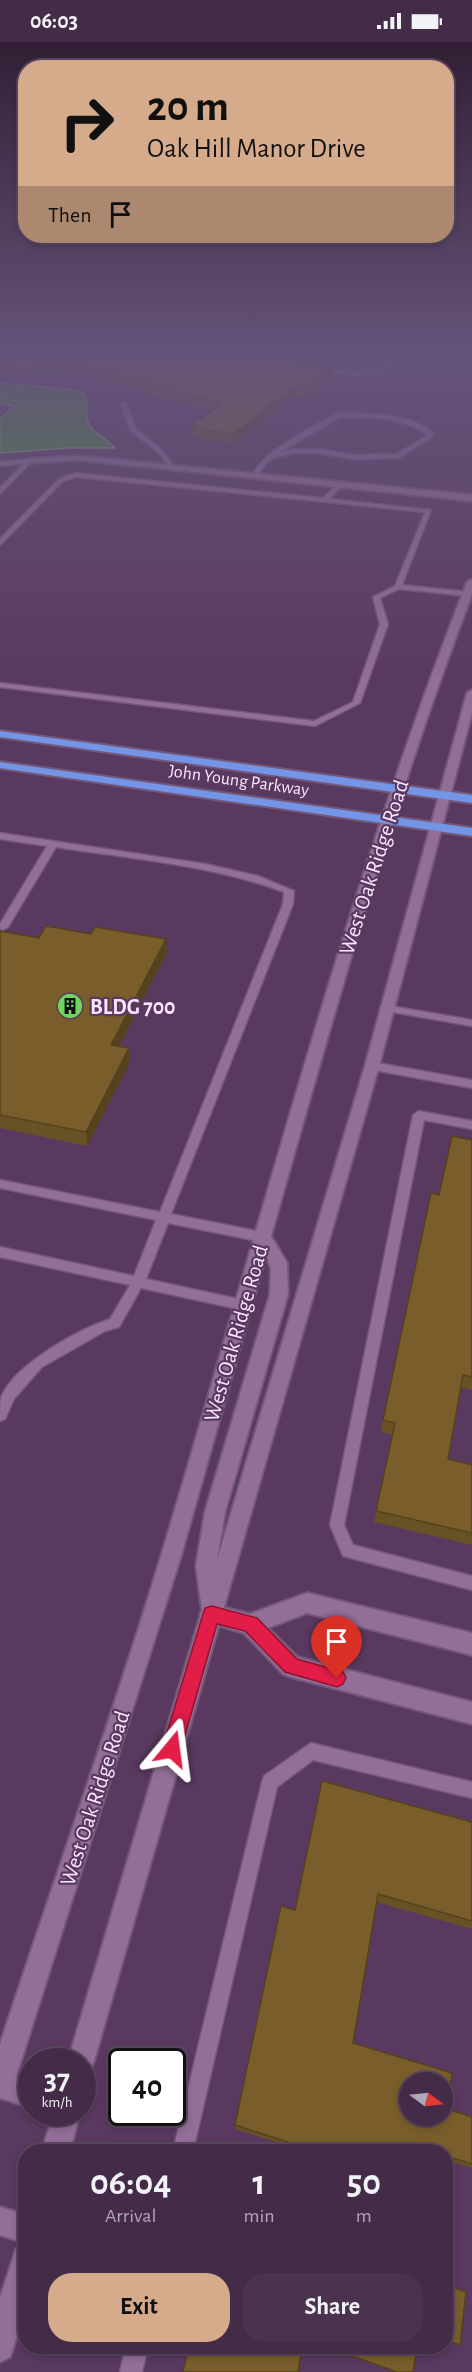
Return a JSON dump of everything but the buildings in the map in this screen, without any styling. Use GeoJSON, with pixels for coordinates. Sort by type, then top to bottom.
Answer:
{"type":"FeatureCollection","features":[{"type":"Feature","properties":{"kind":"highway","name":"John Young Parkway"},"geometry":{"type":"LineString","coordinates":[[0,734],[472,799]]}},
{"type":"Feature","properties":{"kind":"highway","name":"John Young Parkway"},"geometry":{"type":"LineString","coordinates":[[0,765],[472,832]]}},
{"type":"Feature","properties":{"kind":"street"},"geometry":{"type":"LineString","coordinates":[[128,463],[472,498]]}},
{"type":"Feature","properties":{"kind":"street","name":"West Oak Ridge Road"},"geometry":{"type":"LineString","coordinates":[[0,2084],[171,1557],[331,999],[431,688],[472,582]]}},
{"type":"Feature","properties":{"kind":"street","name":"West Oak Ridge Road"},"geometry":{"type":"LineString","coordinates":[[85,2048],[372,1066],[472,693]]}},
{"type":"Feature","properties":{"kind":"street"},"geometry":{"type":"LineString","coordinates":[[262,1237],[273,1250],[282,1269],[279,1294],[215,1512],[206,1566],[212,1614],[250,1624],[291,1666],[472,1713]]}},
{"type":"Feature","properties":{"kind":"street"},"geometry":{"type":"LineString","coordinates":[[250,1624],[307,1603],[472,1644]]}},
{"type":"Feature","properties":{"kind":"street"},"geometry":{"type":"LineString","coordinates":[[0,2084],[18,2090]]}},
{"type":"Feature","properties":{"kind":"street"},"geometry":{"type":"LineString","coordinates":[[58,2144],[63,2126]]}},
{"type":"Feature","properties":{"kind":"street"},"geometry":{"type":"LineString","coordinates":[[0,2221],[18,2227]]}},
{"type":"Feature","properties":{"kind":"street"},"geometry":{"type":"LineString","coordinates":[[0,2347],[18,2286]]}},
{"type":"Feature","properties":{"kind":"lane"},"geometry":{"type":"LineString","coordinates":[[0,492],[27,463]]}},
{"type":"Feature","properties":{"kind":"lane"},"geometry":{"type":"LineString","coordinates":[[169,463],[173,467]]}},
{"type":"Feature","properties":{"kind":"lane"},"geometry":{"type":"LineString","coordinates":[[255,475],[263,463]]}},
{"type":"Feature","properties":{"kind":"lane"},"geometry":{"type":"LineString","coordinates":[[0,543],[61,480],[75,475],[429,511],[398,587]]}},
{"type":"Feature","properties":{"kind":"lane"},"geometry":{"type":"LineString","coordinates":[[325,500],[340,484]]}},
{"type":"Feature","properties":{"kind":"lane"},"geometry":{"type":"LineString","coordinates":[[0,686],[315,724],[356,703],[384,624],[376,597],[398,587],[468,594]]}},
{"type":"Feature","properties":{"kind":"lane"},"geometry":{"type":"LineString","coordinates":[[0,836],[205,867],[255,878],[289,891],[288,904],[138,1282],[114,1323],[101,1327],[37,1363],[9,1395],[0,1415]]}},
{"type":"Feature","properties":{"kind":"lane"},"geometry":{"type":"LineString","coordinates":[[3,927],[53,844]]}},
{"type":"Feature","properties":{"kind":"lane"},"geometry":{"type":"LineString","coordinates":[[386,1008],[472,1023]]}},
{"type":"Feature","properties":{"kind":"lane"},"geometry":{"type":"LineString","coordinates":[[372,1066],[472,1084]]}},
{"type":"Feature","properties":{"kind":"lane"},"geometry":{"type":"LineString","coordinates":[[472,1125],[418,1115],[337,1526],[348,1551],[472,1583]]}},
{"type":"Feature","properties":{"kind":"lane"},"geometry":{"type":"LineString","coordinates":[[0,1184],[262,1237]]}},
{"type":"Feature","properties":{"kind":"lane"},"geometry":{"type":"LineString","coordinates":[[0,1252],[243,1305]]}},
{"type":"Feature","properties":{"kind":"lane"},"geometry":{"type":"LineString","coordinates":[[185,2144],[270,1782],[311,1751],[472,1790]]}},
{"type":"Feature","properties":{"kind":"lane"},"geometry":{"type":"LineString","coordinates":[[131,2372],[135,2354]]}},
{"type":"Feature","properties":{"kind":"place","name":"BLDG 700"},"geometry":{"type":"Point","coordinates":[70,1006]}},
{"type":"Feature","properties":{"kind":"route"},"geometry":{"type":"LineString","coordinates":[[172,1749],[212,1614],[250,1624],[291,1666],[337,1678]]}}]}
